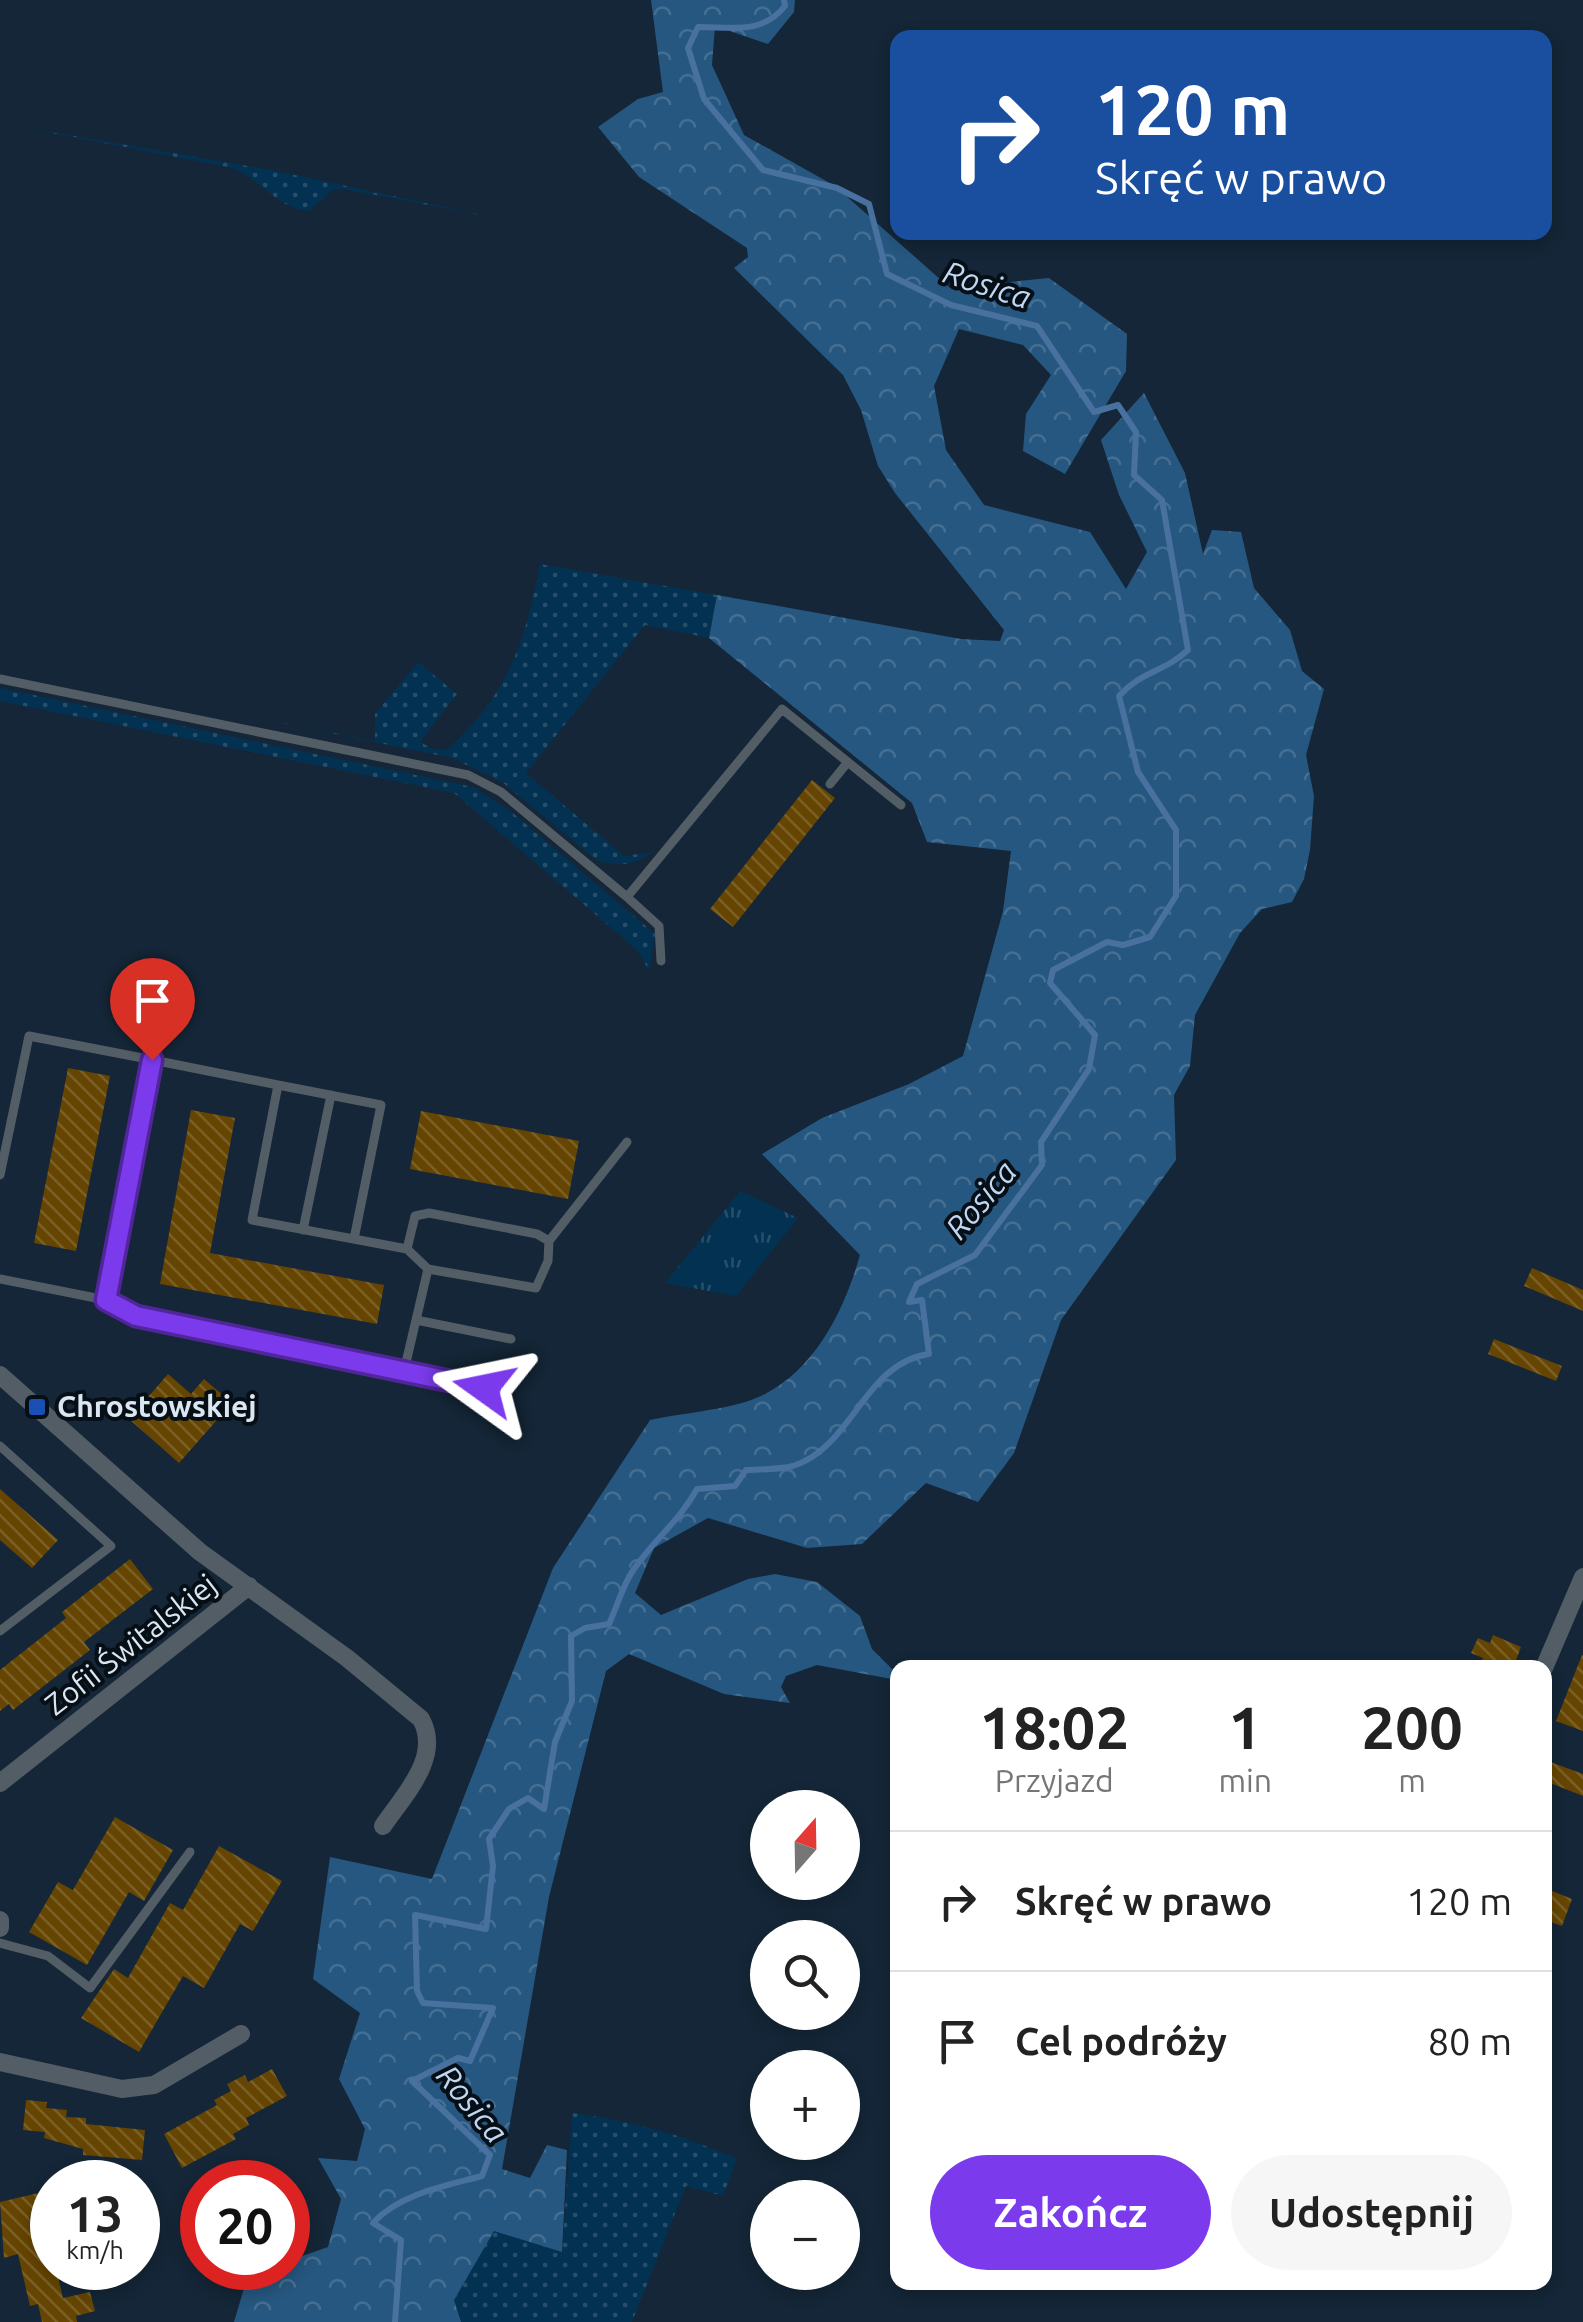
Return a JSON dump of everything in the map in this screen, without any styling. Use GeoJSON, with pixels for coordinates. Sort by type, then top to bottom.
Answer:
{"type":"FeatureCollection","features":[{"type":"Feature","properties":{"kind":"street"},"geometry":{"type":"LineString","coordinates":[[0,1375],[200,1552],[421,1719],[429,1733],[428,1752],[384,1826]]}},
{"type":"Feature","properties":{"kind":"street"},"geometry":{"type":"LineString","coordinates":[[1547,1660],[1583,1576]]}},
{"type":"Feature","properties":{"kind":"street","name":"Zofii Świtalskiej"},"geometry":{"type":"LineString","coordinates":[[0,1784],[249,1586]]}},
{"type":"Feature","properties":{"kind":"street"},"geometry":{"type":"LineString","coordinates":[[0,1920],[0,1928]]}},
{"type":"Feature","properties":{"kind":"street"},"geometry":{"type":"LineString","coordinates":[[0,2062],[122,2088],[154,2084],[241,2034]]}},
{"type":"Feature","properties":{"kind":"lane"},"geometry":{"type":"LineString","coordinates":[[0,679],[468,775],[501,792],[659,926],[660,961]]}},
{"type":"Feature","properties":{"kind":"lane"},"geometry":{"type":"LineString","coordinates":[[628,897],[782,709],[901,805]]}},
{"type":"Feature","properties":{"kind":"lane"},"geometry":{"type":"LineString","coordinates":[[830,784],[848,762]]}},
{"type":"Feature","properties":{"kind":"lane"},"geometry":{"type":"LineString","coordinates":[[0,1175],[29,1036],[381,1105],[354,1239]]}},
{"type":"Feature","properties":{"kind":"lane"},"geometry":{"type":"LineString","coordinates":[[106,1300],[152,1060]]}},
{"type":"Feature","properties":{"kind":"lane"},"geometry":{"type":"LineString","coordinates":[[278,1086],[252,1220],[406,1249],[428,1268],[536,1288],[548,1261],[549,1240],[626,1142]]}},
{"type":"Feature","properties":{"kind":"lane"},"geometry":{"type":"LineString","coordinates":[[303,1230],[331,1096]]}},
{"type":"Feature","properties":{"kind":"lane"},"geometry":{"type":"LineString","coordinates":[[406,1249],[410,1224],[416,1216],[428,1213],[538,1234],[549,1240]]}},
{"type":"Feature","properties":{"kind":"lane"},"geometry":{"type":"LineString","coordinates":[[404,1371],[428,1268]]}},
{"type":"Feature","properties":{"kind":"lane"},"geometry":{"type":"LineString","coordinates":[[0,1279],[106,1300],[136,1316],[484,1388]]}},
{"type":"Feature","properties":{"kind":"lane"},"geometry":{"type":"LineString","coordinates":[[416,1320],[511,1338]]}},
{"type":"Feature","properties":{"kind":"lane"},"geometry":{"type":"LineString","coordinates":[[0,1446],[111,1546],[0,1631]]}},
{"type":"Feature","properties":{"kind":"lane"},"geometry":{"type":"LineString","coordinates":[[0,1943],[48,1956],[90,1988],[190,1852]]}},
{"type":"Feature","properties":{"kind":"green space"},"geometry":{"type":"Polygon","coordinates":[[[651,0],[795,0],[794,12],[768,44],[715,26],[712,65],[744,135],[835,186],[890,235],[890,240],[896,240],[950,288],[1049,278],[1127,334],[1126,371],[1065,474],[1023,451],[1026,414],[1051,375],[1023,345],[959,329],[934,386],[946,450],[984,505],[1090,532],[1126,589],[1147,552],[1119,495],[1101,440],[1144,393],[1185,473],[1203,554],[1212,530],[1241,532],[1254,588],[1290,630],[1302,671],[1324,689],[1306,755],[1314,796],[1310,850],[1304,879],[1292,902],[1262,909],[1240,933],[1195,1015],[1190,1066],[1174,1095],[1176,1160],[1061,1320],[1014,1453],[978,1502],[926,1483],[862,1544],[807,1548],[708,1518],[654,1548],[635,1593],[661,1615],[748,1579],[775,1574],[817,1582],[860,1616],[872,1649],[890,1667],[890,1679],[817,1665],[786,1676],[781,1687],[790,1703],[724,1694],[629,1654],[606,1671],[549,1897],[502,2169],[530,2178],[547,2145],[567,2150],[562,2252],[494,2231],[454,2300],[461,2322],[234,2322],[244,2290],[310,2290],[310,2253],[328,2247],[341,2199],[318,2158],[357,2161],[365,2129],[339,2079],[360,2013],[313,1979],[330,1857],[432,1879],[553,1568],[650,1420],[754,1399],[783,1382],[814,1352],[837,1315],[860,1255],[762,1154],[822,1118],[909,1084],[963,1056],[1003,911],[1011,851],[927,842],[912,803],[709,638],[717,595],[961,639],[1000,641],[1004,630],[895,493],[878,466],[861,410],[843,375],[734,268],[748,257],[747,248],[639,177],[598,127],[638,99],[663,92],[651,0]]]}},
{"type":"Feature","properties":{"kind":"green space"},"geometry":{"type":"Polygon","coordinates":[[[0,123],[276,171],[496,218],[344,189],[334,189],[309,211],[297,209],[233,168],[0,123]]]}},
{"type":"Feature","properties":{"kind":"green space"},"geometry":{"type":"Polygon","coordinates":[[[540,564],[717,595],[709,638],[645,625],[526,773],[624,856],[652,852],[639,860],[620,864],[598,861],[502,782],[452,758],[233,713],[375,741],[375,714],[418,662],[457,694],[420,742],[433,749],[448,749],[486,708],[511,665],[528,618],[540,564]]]}},
{"type":"Feature","properties":{"kind":"green space"},"geometry":{"type":"Polygon","coordinates":[[[0,688],[473,787],[513,813],[655,934],[649,970],[659,989],[638,951],[454,793],[0,701],[0,688]]]}},
{"type":"Feature","properties":{"kind":"green space"},"geometry":{"type":"Polygon","coordinates":[[[740,1191],[798,1218],[736,1296],[665,1283],[740,1191]]]}},
{"type":"Feature","properties":{"kind":"green space"},"geometry":{"type":"Polygon","coordinates":[[[572,2113],[656,2130],[737,2159],[723,2196],[686,2186],[632,2322],[461,2322],[454,2300],[494,2230],[562,2252],[572,2113]]]}},
{"type":"Feature","properties":{"kind":"building"},"geometry":{"type":"Polygon","coordinates":[[[812,780],[835,798],[733,927],[710,909],[812,780]]]}},
{"type":"Feature","properties":{"kind":"building"},"geometry":{"type":"Polygon","coordinates":[[[68,1068],[110,1076],[76,1251],[34,1243],[68,1068]]]}},
{"type":"Feature","properties":{"kind":"building"},"geometry":{"type":"Polygon","coordinates":[[[191,1110],[235,1118],[210,1253],[384,1285],[377,1324],[160,1284],[191,1110]]]}},
{"type":"Feature","properties":{"kind":"building"},"geometry":{"type":"Polygon","coordinates":[[[421,1111],[579,1141],[568,1199],[410,1169],[421,1111]]]}},
{"type":"Feature","properties":{"kind":"building"},"geometry":{"type":"Polygon","coordinates":[[[1532,1268],[1583,1290],[1583,1311],[1524,1286],[1532,1268]]]}},
{"type":"Feature","properties":{"kind":"building"},"geometry":{"type":"Polygon","coordinates":[[[1494,1339],[1562,1366],[1556,1381],[1488,1354],[1494,1339]]]}},
{"type":"Feature","properties":{"kind":"building"},"geometry":{"type":"Polygon","coordinates":[[[168,1374],[191,1394],[204,1379],[232,1403],[179,1463],[129,1419],[168,1374]]]}},
{"type":"Feature","properties":{"kind":"building"},"geometry":{"type":"Polygon","coordinates":[[[0,1489],[58,1540],[32,1568],[0,1540],[0,1489]]]}},
{"type":"Feature","properties":{"kind":"building"},"geometry":{"type":"Polygon","coordinates":[[[130,1559],[153,1589],[84,1642],[90,1650],[13,1710],[9,1704],[0,1711],[0,1670],[66,1618],[62,1612],[130,1559]]]}},
{"type":"Feature","properties":{"kind":"building"},"geometry":{"type":"Polygon","coordinates":[[[1493,1635],[1521,1647],[1516,1660],[1482,1660],[1471,1653],[1478,1638],[1490,1643],[1493,1635]]]}},
{"type":"Feature","properties":{"kind":"building"},"geometry":{"type":"Polygon","coordinates":[[[1583,1655],[1583,1731],[1556,1721],[1583,1655]]]}},
{"type":"Feature","properties":{"kind":"building"},"geometry":{"type":"Polygon","coordinates":[[[1552,1763],[1583,1774],[1583,1796],[1552,1784],[1552,1763]]]}},
{"type":"Feature","properties":{"kind":"building"},"geometry":{"type":"Polygon","coordinates":[[[115,1817],[173,1850],[144,1901],[129,1892],[87,1965],[29,1932],[58,1882],[73,1890],[115,1817]]]}},
{"type":"Feature","properties":{"kind":"building"},"geometry":{"type":"Polygon","coordinates":[[[219,1846],[282,1881],[253,1931],[240,1924],[204,1988],[183,1976],[139,2052],[81,2018],[114,1969],[128,1978],[170,1903],[183,1910],[219,1846]]]}},
{"type":"Feature","properties":{"kind":"building"},"geometry":{"type":"Polygon","coordinates":[[[1552,1891],[1572,1899],[1562,1926],[1552,1922],[1552,1891]]]}},
{"type":"Feature","properties":{"kind":"building"},"geometry":{"type":"Polygon","coordinates":[[[272,2069],[287,2096],[246,2118],[249,2125],[233,2134],[236,2139],[197,2160],[180,2160],[180,2164],[164,2134],[217,2105],[214,2100],[231,2091],[227,2084],[245,2075],[248,2082],[272,2069]]]}},
{"type":"Feature","properties":{"kind":"building"},"geometry":{"type":"Polygon","coordinates":[[[26,2100],[47,2102],[46,2108],[67,2110],[66,2117],[86,2118],[86,2124],[145,2130],[142,2160],[83,2155],[83,2149],[44,2138],[45,2132],[23,2130],[26,2100]]]}},
{"type":"Feature","properties":{"kind":"building"},"geometry":{"type":"Polygon","coordinates":[[[30,2195],[30,2290],[61,2290],[63,2298],[90,2292],[95,2311],[76,2316],[77,2322],[42,2322],[38,2304],[30,2306],[18,2254],[4,2258],[0,2202],[30,2195]]]}},
{"type":"Feature","properties":{"kind":"waterway","name":"Rosica"},"geometry":{"type":"LineString","coordinates":[[395,2322],[401,2240],[373,2223],[409,2198],[482,2176],[490,2155],[412,2081],[458,2058],[470,2061],[493,2008],[423,2003],[417,1991],[415,1915],[486,1929],[493,1866],[489,1839],[509,1809],[528,1798],[544,1809],[555,1742],[572,1701],[571,1636],[585,1628],[609,1624],[632,1572],[697,1489],[735,1486],[746,1470],[793,1466],[813,1456],[830,1442],[889,1373],[907,1361],[929,1354],[922,1300],[909,1302],[917,1284],[975,1255],[1042,1165],[1041,1142],[1089,1069],[1095,1035],[1050,983],[1053,970],[1107,942],[1123,945],[1150,937],[1176,896],[1176,830],[1138,772],[1119,696],[1136,681],[1188,650],[1162,500],[1134,475],[1136,432],[1118,405],[1094,412],[1037,326],[951,305],[887,274],[869,204],[837,188],[763,170],[704,99],[688,48],[698,27],[734,28],[766,22],[785,6],[784,0]]}},
{"type":"Feature","properties":{"kind":"place","name":"Chrostowskiej"},"geometry":{"type":"Point","coordinates":[37,1407]}},
{"type":"Feature","properties":{"kind":"route"},"geometry":{"type":"LineString","coordinates":[[152,1060],[106,1300],[136,1316],[484,1388]]}}]}
